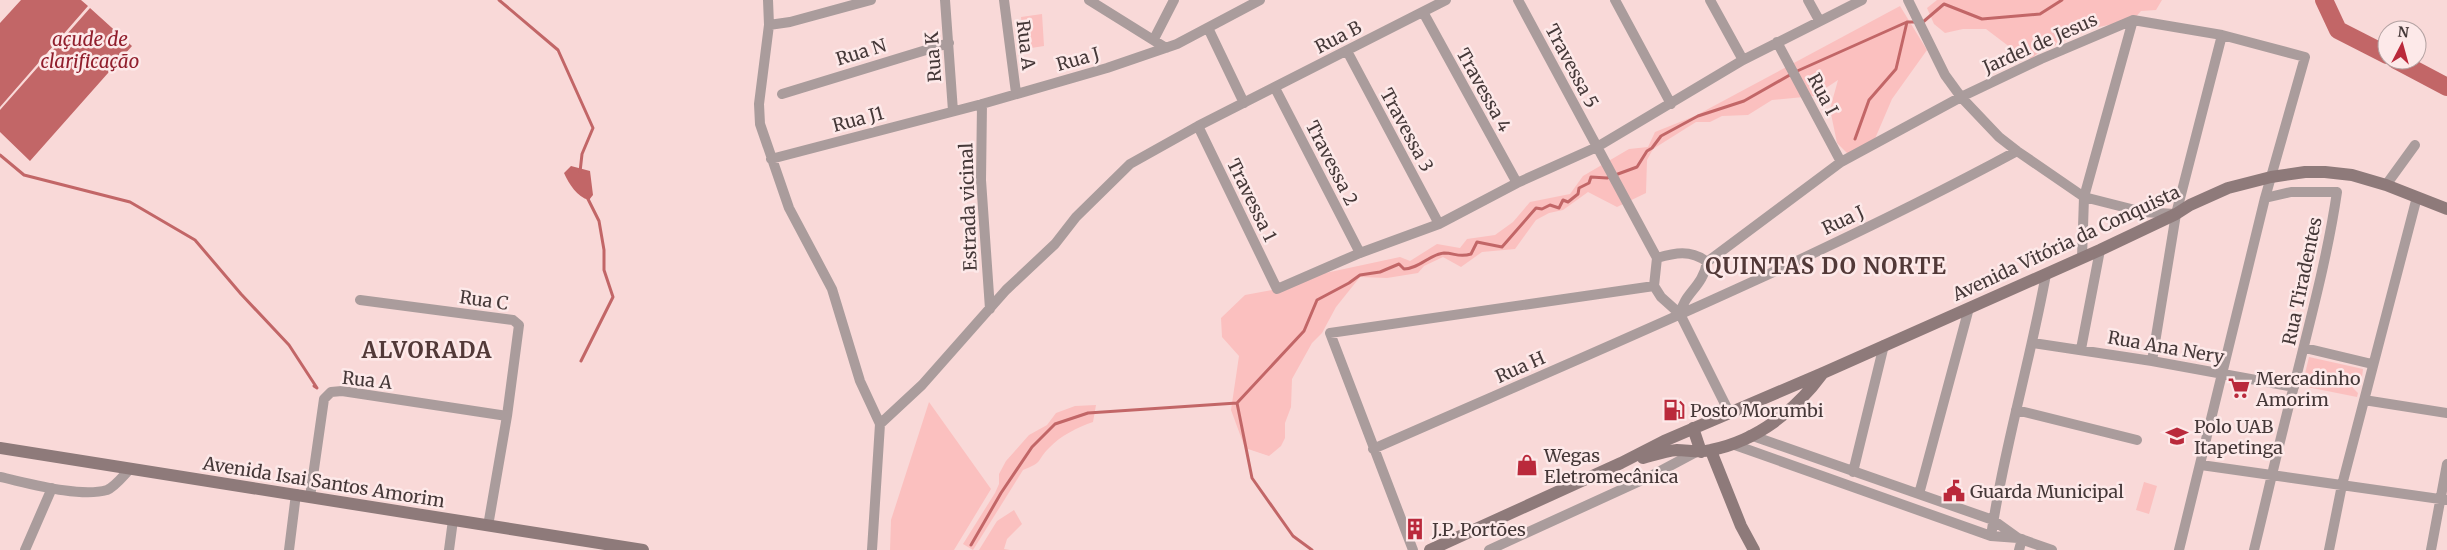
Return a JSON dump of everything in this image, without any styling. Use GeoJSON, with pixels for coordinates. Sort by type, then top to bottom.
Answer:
{"type":"FeatureCollection","features":[{"type":"Feature","properties":{"kind":"main road","name":"Avenida Vitória da Conquista"},"geometry":{"type":"LineString","coordinates":[[1693,428],[1730,414],[2100,250],[2209,196],[2271,177],[2305,172],[2352,175],[2386,185],[2447,209]]}},
{"type":"Feature","properties":{"kind":"main road"},"geometry":{"type":"LineString","coordinates":[[1621,463],[1674,450],[1703,451],[1732,444],[1750,436],[1786,414],[1806,395],[1823,373]]}},
{"type":"Feature","properties":{"kind":"main road"},"geometry":{"type":"LineString","coordinates":[[1430,550],[1693,428],[1754,550]]}},
{"type":"Feature","properties":{"kind":"main road","name":"Avenida Isai Santos Amorim"},"geometry":{"type":"LineString","coordinates":[[0,448],[643,550]]}},
{"type":"Feature","properties":{"kind":"street"},"geometry":{"type":"LineString","coordinates":[[768,0],[769,24],[758,104],[760,124],[789,208],[832,289],[860,381],[880,424],[872,550]]}},
{"type":"Feature","properties":{"kind":"street"},"geometry":{"type":"LineString","coordinates":[[769,24],[790,22],[870,0]]}},
{"type":"Feature","properties":{"kind":"street","name":"Rua K"},"geometry":{"type":"LineString","coordinates":[[945,0],[953,111]]}},
{"type":"Feature","properties":{"kind":"street","name":"Rua A"},"geometry":{"type":"LineString","coordinates":[[1004,0],[1016,93]]}},
{"type":"Feature","properties":{"kind":"street"},"geometry":{"type":"LineString","coordinates":[[1089,0],[1166,48]]}},
{"type":"Feature","properties":{"kind":"street"},"geometry":{"type":"LineString","coordinates":[[1154,39],[1174,0]]}},
{"type":"Feature","properties":{"kind":"street"},"geometry":{"type":"LineString","coordinates":[[1244,103],[1208,28],[1246,3],[1260,0]]}},
{"type":"Feature","properties":{"kind":"street","name":"Rua B"},"geometry":{"type":"LineString","coordinates":[[880,424],[933,374],[990,309],[1055,244],[1076,217],[1130,164],[1198,126],[1446,0]]}},
{"type":"Feature","properties":{"kind":"street","name":"Travessa 5"},"geometry":{"type":"LineString","coordinates":[[1518,0],[1657,258]]}},
{"type":"Feature","properties":{"kind":"street"},"geometry":{"type":"LineString","coordinates":[[1615,0],[1671,104]]}},
{"type":"Feature","properties":{"kind":"street"},"geometry":{"type":"LineString","coordinates":[[1710,0],[1743,60]]}},
{"type":"Feature","properties":{"kind":"street"},"geometry":{"type":"LineString","coordinates":[[1808,0],[1819,20]]}},
{"type":"Feature","properties":{"kind":"street"},"geometry":{"type":"LineString","coordinates":[[1360,253],[1439,224],[1517,183],[1597,147],[1743,60],[1819,20],[1862,0]]}},
{"type":"Feature","properties":{"kind":"street"},"geometry":{"type":"LineString","coordinates":[[1909,3],[1945,75],[1961,97],[1999,137],[2084,197],[2143,212],[2176,214]]}},
{"type":"Feature","properties":{"kind":"street","name":"Travessa 4"},"geometry":{"type":"LineString","coordinates":[[1423,12],[1517,183]]}},
{"type":"Feature","properties":{"kind":"street"},"geometry":{"type":"LineString","coordinates":[[2082,258],[2084,197],[2133,20],[2222,35],[2305,57],[2265,198],[2179,550]]}},
{"type":"Feature","properties":{"kind":"street","name":"Jardel de Jesus"},"geometry":{"type":"LineString","coordinates":[[1706,262],[1841,162],[1961,97],[2041,59],[2133,20]]}},
{"type":"Feature","properties":{"kind":"street","name":"Rua J"},"geometry":{"type":"LineString","coordinates":[[953,111],[1107,68],[1166,48],[1208,28]]}},
{"type":"Feature","properties":{"kind":"street"},"geometry":{"type":"LineString","coordinates":[[2152,361],[2176,214],[2222,35]]}},
{"type":"Feature","properties":{"kind":"street","name":"Rua N"},"geometry":{"type":"LineString","coordinates":[[782,94],[949,42]]}},
{"type":"Feature","properties":{"kind":"street","name":"Rua I"},"geometry":{"type":"LineString","coordinates":[[1777,42],[1841,162]]}},
{"type":"Feature","properties":{"kind":"street","name":"Travessa 3"},"geometry":{"type":"LineString","coordinates":[[1346,51],[1439,224]]}},
{"type":"Feature","properties":{"kind":"street","name":"Travessa 2"},"geometry":{"type":"LineString","coordinates":[[1275,88],[1360,253]]}},
{"type":"Feature","properties":{"kind":"street","name":"Estrada vicinal"},"geometry":{"type":"LineString","coordinates":[[982,104],[981,180],[990,309]]}},
{"type":"Feature","properties":{"kind":"street","name":"Rua J1"},"geometry":{"type":"LineString","coordinates":[[771,159],[953,111]]}},
{"type":"Feature","properties":{"kind":"street","name":"Travessa 1"},"geometry":{"type":"LineString","coordinates":[[1198,126],[1278,289],[1360,253]]}},
{"type":"Feature","properties":{"kind":"street"},"geometry":{"type":"LineString","coordinates":[[2386,185],[2415,145]]}},
{"type":"Feature","properties":{"kind":"street","name":"Rua J"},"geometry":{"type":"LineString","coordinates":[[1680,314],[1944,190],[2017,151]]}},
{"type":"Feature","properties":{"kind":"street","name":"Rua Tiradentes"},"geometry":{"type":"LineString","coordinates":[[2254,550],[2305,348],[2332,224],[2337,192],[2291,192],[2265,198]]}},
{"type":"Feature","properties":{"kind":"street"},"geometry":{"type":"LineString","coordinates":[[2329,550],[2342,485],[2372,364],[2417,197]]}},
{"type":"Feature","properties":{"kind":"street"},"geometry":{"type":"LineString","coordinates":[[2081,349],[2100,250]]}},
{"type":"Feature","properties":{"kind":"street"},"geometry":{"type":"LineString","coordinates":[[1680,314],[1682,304],[1701,281],[1706,262],[1700,257],[1688,253],[1657,258],[1654,286],[1661,297],[1680,314],[1730,414]]}},
{"type":"Feature","properties":{"kind":"street"},"geometry":{"type":"LineString","coordinates":[[1991,536],[2001,473],[2034,343],[2046,274]]}},
{"type":"Feature","properties":{"kind":"street"},"geometry":{"type":"LineString","coordinates":[[1414,550],[1373,449],[1330,333],[1654,286]]}},
{"type":"Feature","properties":{"kind":"street","name":"Rua C"},"geometry":{"type":"LineString","coordinates":[[360,300],[517,322],[520,329],[488,526]]}},
{"type":"Feature","properties":{"kind":"street"},"geometry":{"type":"LineString","coordinates":[[1919,494],[1969,308]]}},
{"type":"Feature","properties":{"kind":"street","name":"Rua H"},"geometry":{"type":"LineString","coordinates":[[1373,449],[1680,314]]}},
{"type":"Feature","properties":{"kind":"street","name":"Rua Ana Nery"},"geometry":{"type":"LineString","coordinates":[[2034,343],[2152,361],[2294,387]]}},
{"type":"Feature","properties":{"kind":"street"},"geometry":{"type":"LineString","coordinates":[[1853,472],[1884,345]]}},
{"type":"Feature","properties":{"kind":"street"},"geometry":{"type":"LineString","coordinates":[[2305,348],[2372,364]]}},
{"type":"Feature","properties":{"kind":"street","name":"Rua A"},"geometry":{"type":"LineString","coordinates":[[310,497],[324,399],[331,392],[342,391],[507,416]]}},
{"type":"Feature","properties":{"kind":"street"},"geometry":{"type":"LineString","coordinates":[[2364,400],[2447,413]]}},
{"type":"Feature","properties":{"kind":"street"},"geometry":{"type":"LineString","coordinates":[[2016,410],[2137,440]]}},
{"type":"Feature","properties":{"kind":"street"},"geometry":{"type":"LineString","coordinates":[[1750,436],[1993,520],[2024,542]]}},
{"type":"Feature","properties":{"kind":"street"},"geometry":{"type":"LineString","coordinates":[[1732,444],[1991,536],[2024,542],[2052,550]]}},
{"type":"Feature","properties":{"kind":"street"},"geometry":{"type":"LineString","coordinates":[[1489,550],[1703,451]]}},
{"type":"Feature","properties":{"kind":"street"},"geometry":{"type":"LineString","coordinates":[[2431,550],[2443,500],[2447,464]]}},
{"type":"Feature","properties":{"kind":"street"},"geometry":{"type":"LineString","coordinates":[[2201,465],[2443,500]]}},
{"type":"Feature","properties":{"kind":"street"},"geometry":{"type":"LineString","coordinates":[[0,477],[52,488],[80,491],[108,490],[130,470]]}},
{"type":"Feature","properties":{"kind":"street"},"geometry":{"type":"LineString","coordinates":[[25,550],[52,488]]}},
{"type":"Feature","properties":{"kind":"street"},"geometry":{"type":"LineString","coordinates":[[289,550],[296,494]]}},
{"type":"Feature","properties":{"kind":"street"},"geometry":{"type":"LineString","coordinates":[[449,550],[453,520]]}},
{"type":"Feature","properties":{"kind":"street"},"geometry":{"type":"LineString","coordinates":[[2019,550],[2024,542]]}},
{"type":"Feature","properties":{"kind":"shaded area"},"geometry":{"type":"Polygon","coordinates":[[[1937,0],[2162,0],[2156,10],[2141,11],[2133,20],[2094,28],[2038,53],[2031,59],[2015,51],[1986,29],[1963,29],[1945,33],[1934,24],[1927,8],[1937,0]]]}},
{"type":"Feature","properties":{"kind":"shaded area"},"geometry":{"type":"Polygon","coordinates":[[[1900,6],[1927,50],[1892,99],[1874,141],[1851,157],[1837,143],[1830,109],[1838,80],[1814,96],[1772,100],[1748,115],[1722,116],[1710,122],[1696,122],[1653,149],[1647,160],[1646,193],[1617,207],[1588,192],[1563,210],[1549,213],[1536,220],[1515,249],[1482,252],[1461,267],[1443,257],[1424,266],[1418,273],[1387,278],[1360,277],[1336,307],[1322,333],[1312,343],[1292,379],[1291,407],[1285,423],[1285,438],[1281,446],[1269,456],[1245,448],[1231,410],[1239,356],[1222,337],[1221,318],[1245,295],[1277,289],[1288,281],[1400,257],[1410,261],[1437,244],[1460,248],[1467,239],[1495,235],[1513,222],[1530,202],[1570,194],[1583,176],[1629,149],[1648,147],[1655,132],[1695,116],[1900,6]]]}},
{"type":"Feature","properties":{"kind":"shaded area"},"geometry":{"type":"Polygon","coordinates":[[[1042,14],[1044,46],[1025,49],[1021,17],[1042,14]]]}},
{"type":"Feature","properties":{"kind":"shaded area"},"geometry":{"type":"Polygon","coordinates":[[[2309,357],[2363,369],[2362,377],[2357,373],[2353,388],[2358,393],[2357,397],[2302,386],[2309,357]]]}},
{"type":"Feature","properties":{"kind":"shaded area"},"geometry":{"type":"Polygon","coordinates":[[[929,402],[991,489],[954,550],[890,550],[891,520],[929,402]]]}},
{"type":"Feature","properties":{"kind":"shaded area"},"geometry":{"type":"Polygon","coordinates":[[[1096,405],[1093,422],[1075,429],[1064,436],[1045,452],[1037,463],[1023,470],[973,550],[963,544],[995,493],[999,484],[999,474],[1006,461],[1029,435],[1047,425],[1056,413],[1075,406],[1096,405]]]}},
{"type":"Feature","properties":{"kind":"shaded area"},"geometry":{"type":"Polygon","coordinates":[[[2144,482],[2157,486],[2149,514],[2136,510],[2144,482]]]}},
{"type":"Feature","properties":{"kind":"shaded area"},"geometry":{"type":"Polygon","coordinates":[[[1014,510],[1022,524],[1007,539],[1004,549],[1010,550],[979,550],[997,521],[1014,510]]]}},
{"type":"Feature","properties":{"kind":"water","name":"açude de clarificação"},"geometry":{"type":"Polygon","coordinates":[[[21,0],[81,0],[88,6],[0,107],[0,23],[21,0]]]}},
{"type":"Feature","properties":{"kind":"water","name":"açude de clarificação"},"geometry":{"type":"Polygon","coordinates":[[[90,8],[132,46],[30,161],[0,132],[0,110],[90,8]]]}},
{"type":"Feature","properties":{"kind":"water"},"geometry":{"type":"Polygon","coordinates":[[[571,166],[590,171],[593,195],[589,200],[577,193],[566,177],[564,173],[571,166]]]}},
{"type":"Feature","properties":{"kind":"waterway"},"geometry":{"type":"LineString","coordinates":[[499,0],[558,50],[593,128],[582,154],[580,172]]}},
{"type":"Feature","properties":{"kind":"waterway"},"geometry":{"type":"LineString","coordinates":[[1855,139],[1869,100],[1896,69],[1907,22],[1923,22],[1944,4],[1982,19],[2040,14],[2062,0]]}},
{"type":"Feature","properties":{"kind":"waterway"},"geometry":{"type":"LineString","coordinates":[[2324,0],[2338,30],[2377,50]]}},
{"type":"Feature","properties":{"kind":"waterway"},"geometry":{"type":"LineString","coordinates":[[1312,550],[1293,536],[1252,478],[1237,403],[1304,331],[1317,300],[1360,275],[1380,272],[1399,264],[1404,269],[1415,267],[1434,256],[1444,253],[1471,254],[1477,242],[1502,247],[1536,208],[1542,209],[1550,205],[1559,208],[1563,200],[1568,202],[1578,194],[1579,188],[1589,183],[1591,177],[1607,178],[1637,167],[1647,151],[1652,148],[1661,136],[1698,116],[1744,101],[1795,72],[1907,22]]}},
{"type":"Feature","properties":{"kind":"waterway"},"geometry":{"type":"LineString","coordinates":[[2415,70],[2447,87]]}},
{"type":"Feature","properties":{"kind":"waterway"},"geometry":{"type":"LineString","coordinates":[[0,155],[24,175],[130,202],[195,240],[241,294],[289,345],[317,388],[314,386]]}},
{"type":"Feature","properties":{"kind":"waterway"},"geometry":{"type":"LineString","coordinates":[[581,361],[613,297],[604,270],[604,250],[599,221],[587,197]]}},
{"type":"Feature","properties":{"kind":"waterway"},"geometry":{"type":"LineString","coordinates":[[971,545],[1001,493],[1032,447],[1055,424],[1088,413],[1237,403]]}},
{"type":"Feature","properties":{"kind":"place","name":"Mercadinho Amorim"},"geometry":{"type":"Point","coordinates":[2239,388]}},
{"type":"Feature","properties":{"kind":"place","name":"Posto Morumbi"},"geometry":{"type":"Point","coordinates":[1674,410]}},
{"type":"Feature","properties":{"kind":"place","name":"Polo UAB Itapetinga"},"geometry":{"type":"Point","coordinates":[2177,436]}},
{"type":"Feature","properties":{"kind":"place","name":"Wegas Eletromecânica"},"geometry":{"type":"Point","coordinates":[1527,465]}},
{"type":"Feature","properties":{"kind":"place","name":"Guarda Municipal"},"geometry":{"type":"Point","coordinates":[1954,491]}},
{"type":"Feature","properties":{"kind":"place","name":"J.P. Portões"},"geometry":{"type":"Point","coordinates":[1415,529]}},
{"type":"Feature","properties":{"kind":"district","name":"QUINTAS DO NORTE"},"geometry":{"type":"Point","coordinates":[1826,266]}},
{"type":"Feature","properties":{"kind":"district","name":"ALVORADA"},"geometry":{"type":"Point","coordinates":[427,350]}}]}
